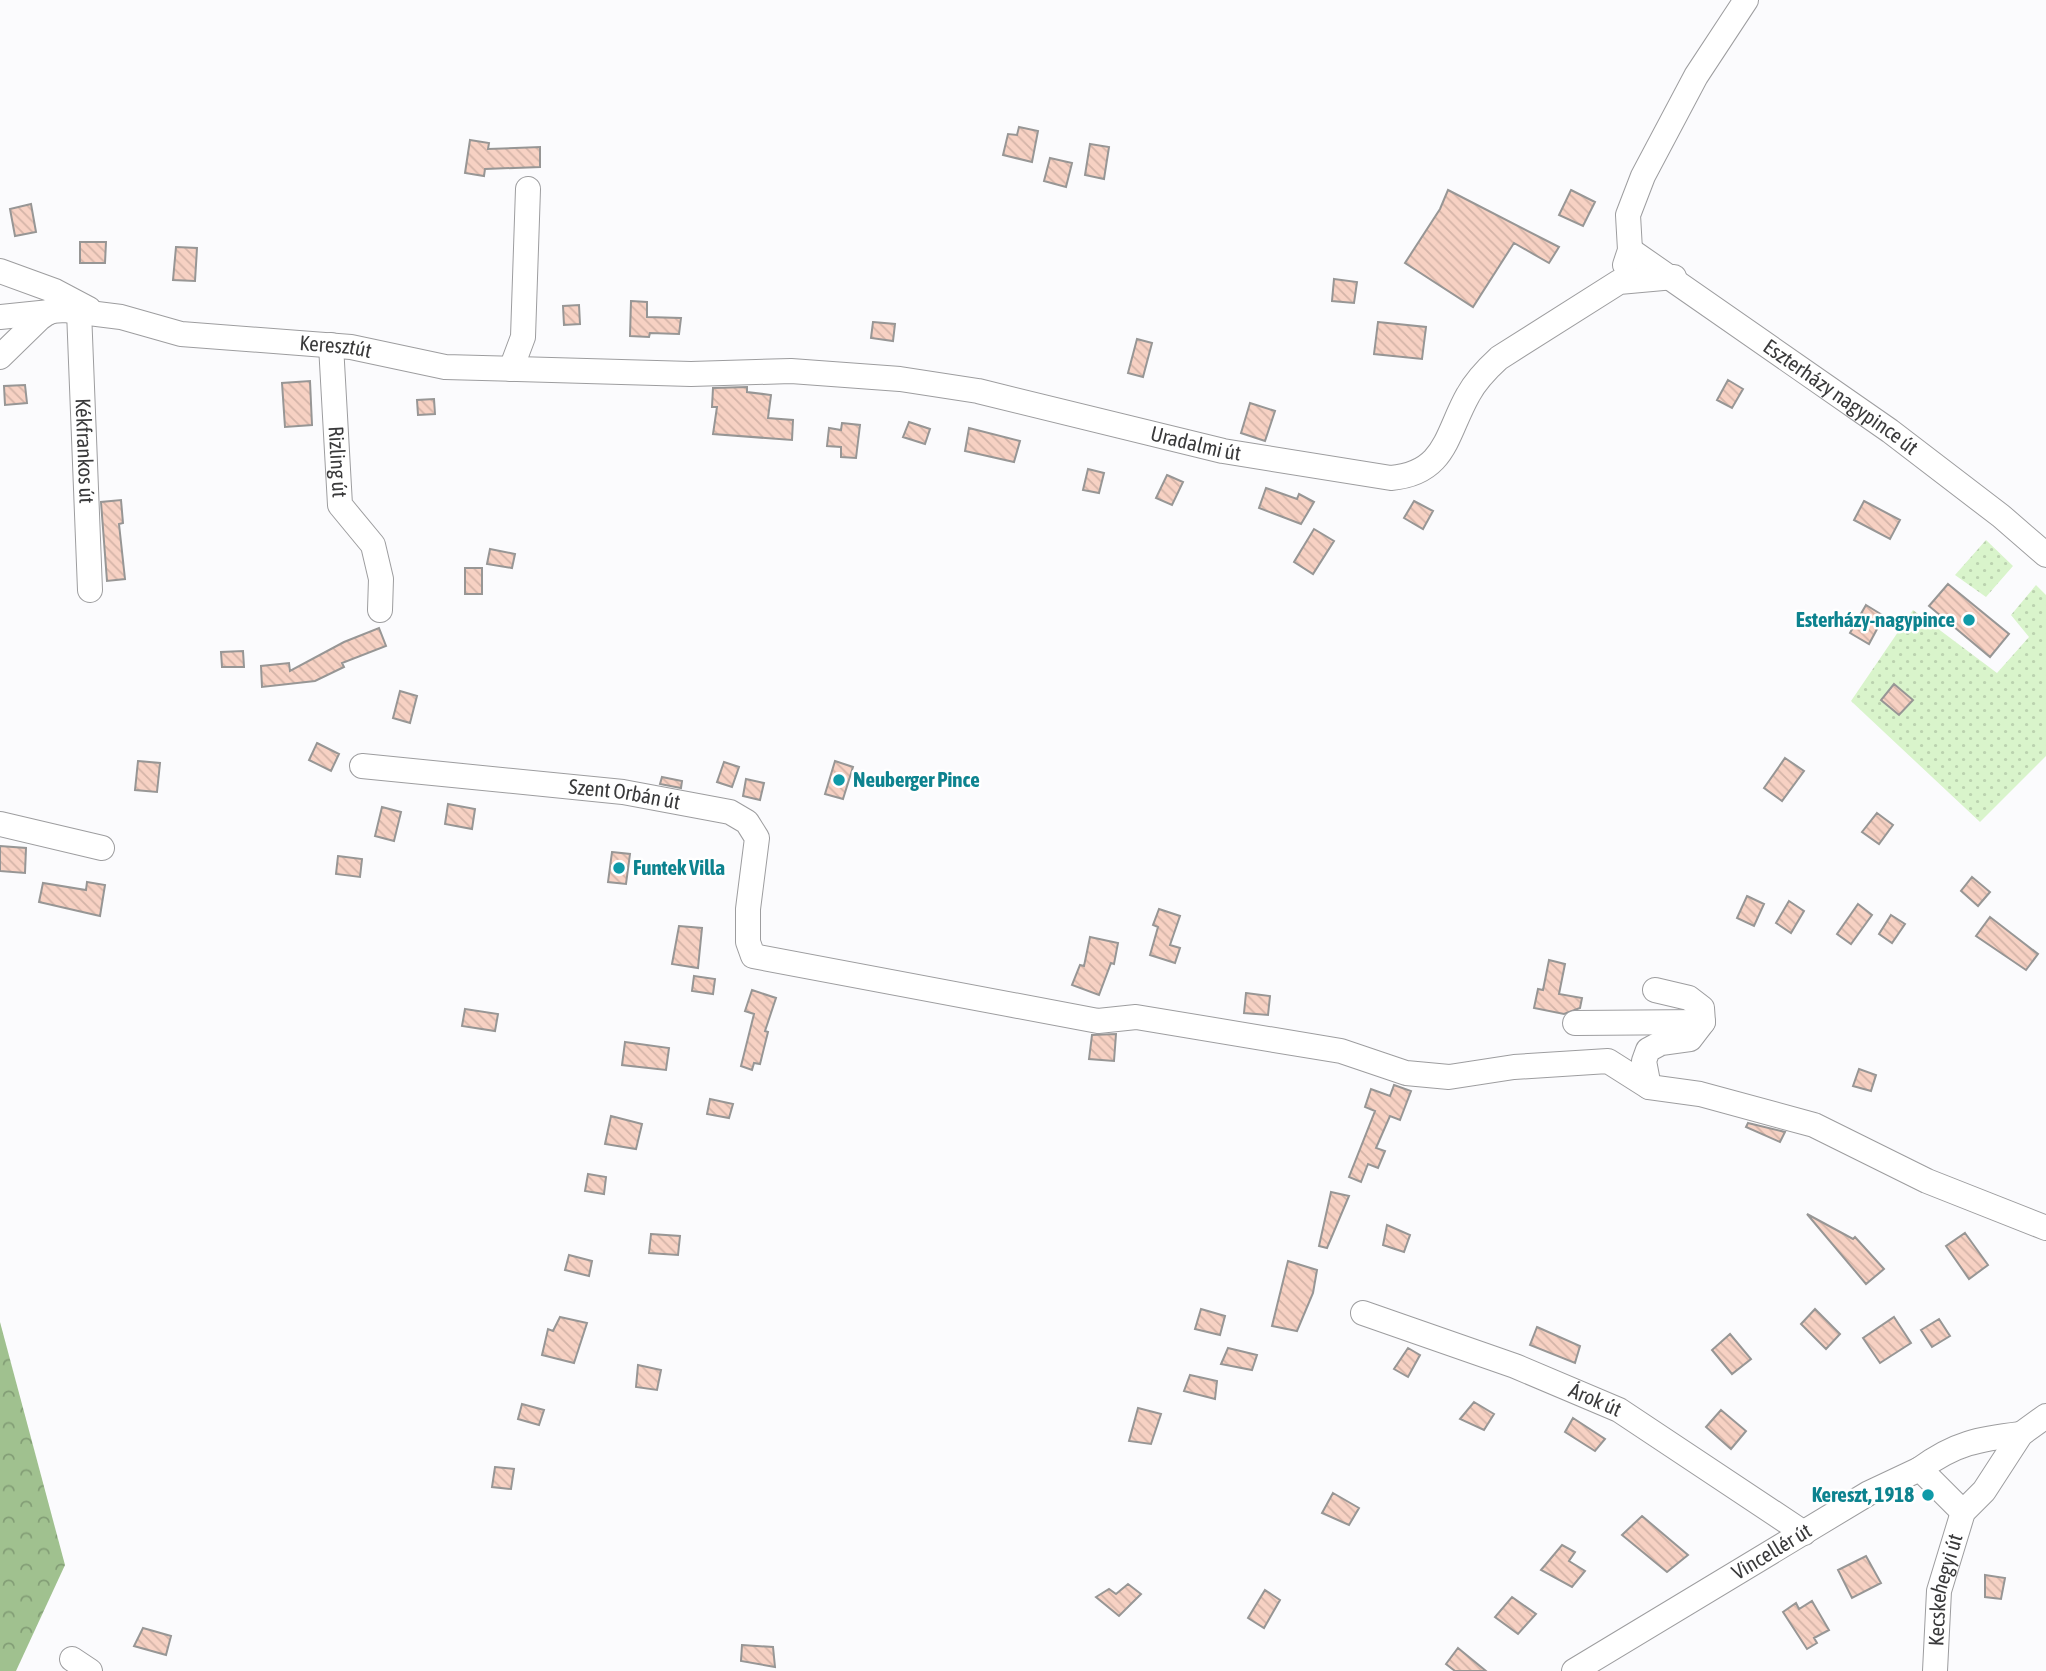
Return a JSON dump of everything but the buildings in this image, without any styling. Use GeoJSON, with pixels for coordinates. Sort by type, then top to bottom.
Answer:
{"type":"FeatureCollection","features":[{"type":"Feature","properties":{"kind":"street"},"geometry":{"type":"LineString","coordinates":[[1674,277],[1619,282],[1630,250],[1628,215],[1643,176],[1703,64],[1746,0]]}},
{"type":"Feature","properties":{"kind":"street"},"geometry":{"type":"LineString","coordinates":[[511,369],[523,337],[528,189]]}},
{"type":"Feature","properties":{"kind":"street","name":"Eszterházy nagypince út"},"geometry":{"type":"LineString","coordinates":[[1630,250],[1674,277],[1890,431],[2001,516],[2046,555]]}},
{"type":"Feature","properties":{"kind":"street"},"geometry":{"type":"LineString","coordinates":[[0,271],[55,291],[87,312]]}},
{"type":"Feature","properties":{"kind":"street","name":"Uradalmi út"},"geometry":{"type":"LineString","coordinates":[[691,374],[792,371],[925,382],[989,394],[1223,451],[1289,453],[1378,478],[1402,477],[1428,466],[1443,449],[1466,397],[1482,373],[1499,358],[1619,282]]}},
{"type":"Feature","properties":{"kind":"street"},"geometry":{"type":"LineString","coordinates":[[0,357],[20,335],[50,312]]}},
{"type":"Feature","properties":{"kind":"street","name":"Keresztút"},"geometry":{"type":"LineString","coordinates":[[0,317],[50,312],[87,312],[121,317],[181,334],[252,342],[331,345],[388,353],[445,366],[691,374]]}},
{"type":"Feature","properties":{"kind":"street","name":"Kékfrankos út"},"geometry":{"type":"LineString","coordinates":[[87,312],[90,590]]}},
{"type":"Feature","properties":{"kind":"street","name":"Rizling út"},"geometry":{"type":"LineString","coordinates":[[331,345],[340,505],[373,545],[381,579],[380,610]]}},
{"type":"Feature","properties":{"kind":"street","name":"Szent Orbán út"},"geometry":{"type":"LineString","coordinates":[[362,766],[623,792],[730,812],[747,822],[757,838],[747,909],[748,942],[753,956],[1098,1021],[1136,1017],[1341,1051],[1406,1073],[1449,1077],[1514,1067],[1608,1061],[1649,1087]]}},
{"type":"Feature","properties":{"kind":"street"},"geometry":{"type":"LineString","coordinates":[[0,824],[102,848]]}},
{"type":"Feature","properties":{"kind":"street"},"geometry":{"type":"LineString","coordinates":[[1655,990],[1689,998],[1702,1008],[1703,1022],[1690,1039],[1661,1043],[1648,1050],[1644,1061],[1649,1087],[1700,1094],[1814,1125],[1927,1181],[2046,1228]]}},
{"type":"Feature","properties":{"kind":"street"},"geometry":{"type":"LineString","coordinates":[[1575,1023],[1703,1022]]}},
{"type":"Feature","properties":{"kind":"street","name":"Árok út"},"geometry":{"type":"LineString","coordinates":[[1363,1313],[1515,1366],[1619,1410],[1804,1532]]}},
{"type":"Feature","properties":{"kind":"street"},"geometry":{"type":"LineString","coordinates":[[1920,1469],[1963,1511],[1984,1491],[2021,1434],[2046,1416]]}},
{"type":"Feature","properties":{"kind":"street","name":"Vincellér út"},"geometry":{"type":"LineString","coordinates":[[1574,1671],[1869,1493],[1920,1469],[1941,1454],[1973,1439],[2021,1434]]}},
{"type":"Feature","properties":{"kind":"street","name":"Kecskehegyi út"},"geometry":{"type":"LineString","coordinates":[[1935,1671],[1939,1591],[1963,1511]]}},
{"type":"Feature","properties":{"kind":"green space"},"geometry":{"type":"Polygon","coordinates":[[[1986,540],[2013,566],[1986,597],[1955,575],[1986,540]]]}},
{"type":"Feature","properties":{"kind":"green space"},"geometry":{"type":"Polygon","coordinates":[[[2036,585],[2046,595],[2046,756],[1980,822],[1851,701],[1913,610],[1997,673],[2029,637],[2011,615],[2036,585]]]}},
{"type":"Feature","properties":{"kind":"green space"},"geometry":{"type":"Polygon","coordinates":[[[0,1322],[65,1565],[16,1671],[0,1671],[0,1322]]]}},
{"type":"Feature","properties":{"kind":"place","name":"Esterházy-nagypince"},"geometry":{"type":"Point","coordinates":[1969,620]}},
{"type":"Feature","properties":{"kind":"place","name":"Neuberger Pince"},"geometry":{"type":"Point","coordinates":[839,780]}},
{"type":"Feature","properties":{"kind":"place","name":"Funtek Villa"},"geometry":{"type":"Point","coordinates":[619,868]}},
{"type":"Feature","properties":{"kind":"place","name":"Kereszt, 1918"},"geometry":{"type":"Point","coordinates":[1928,1495]}}]}
